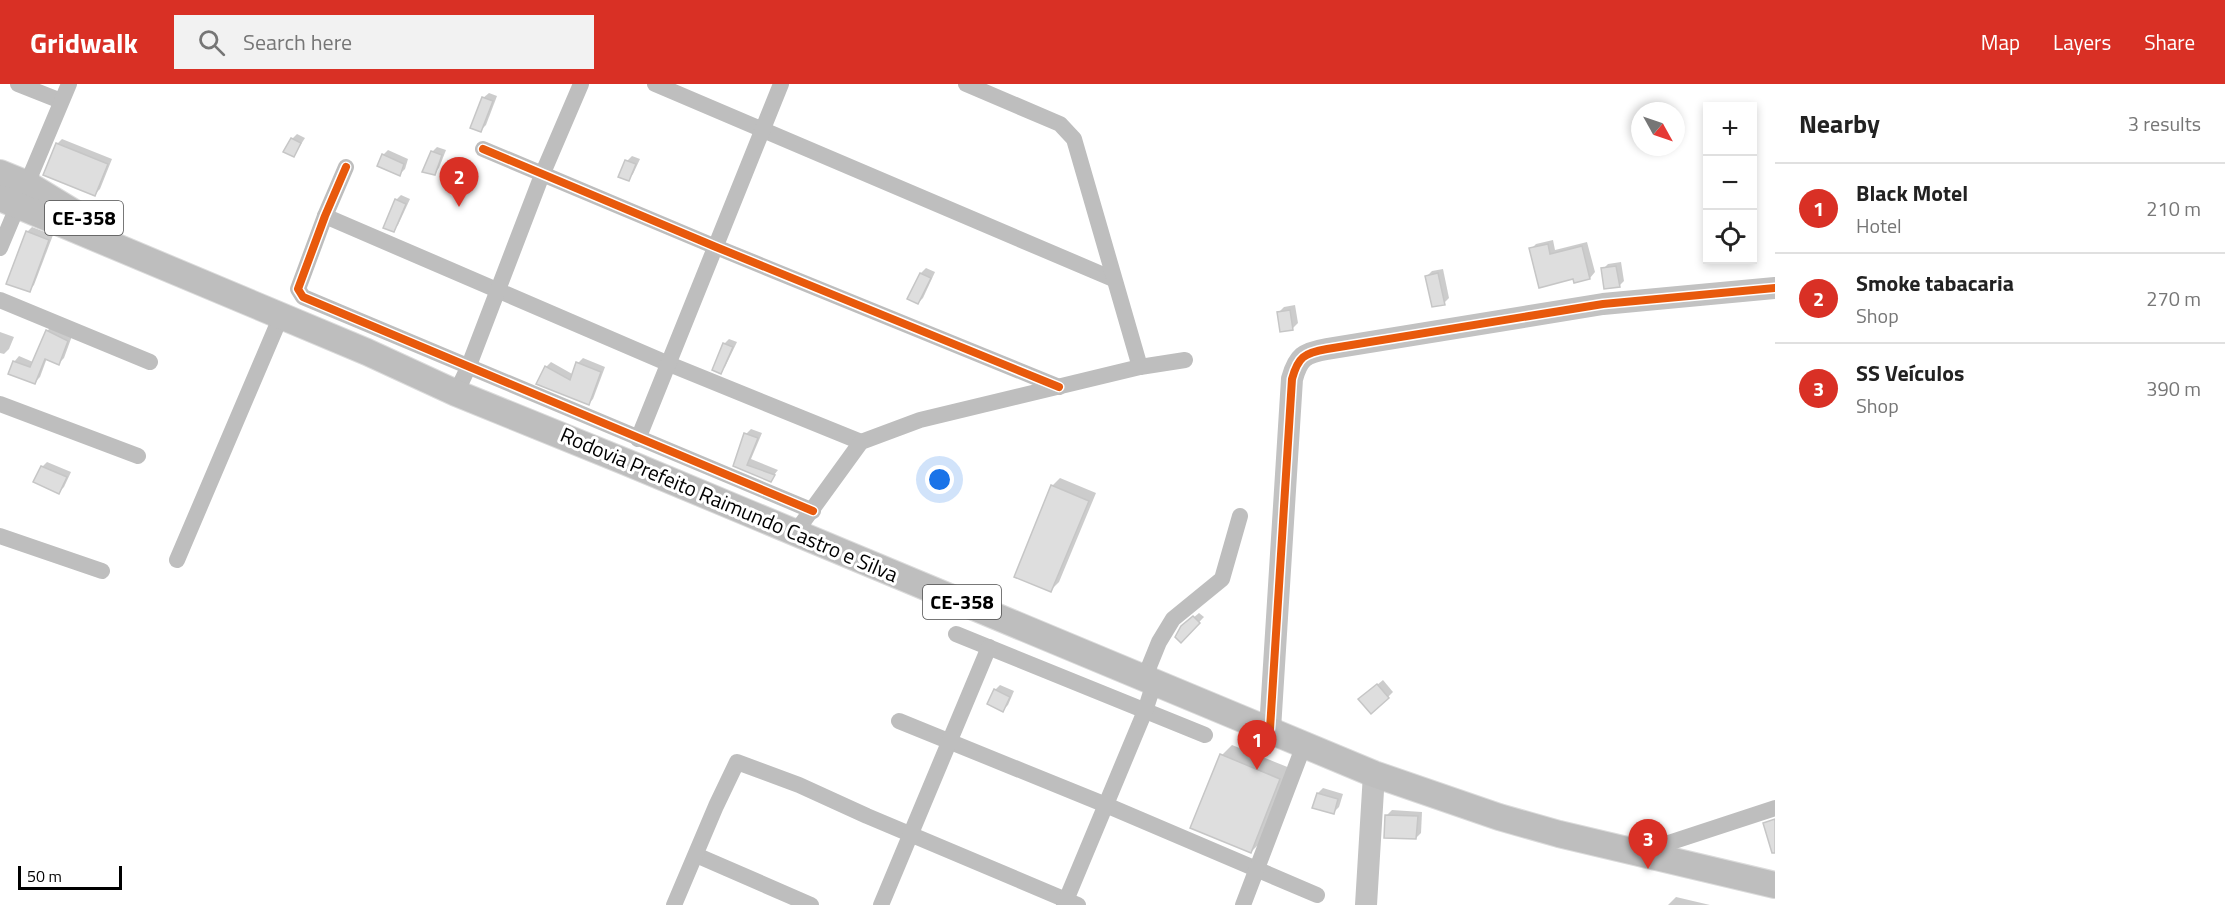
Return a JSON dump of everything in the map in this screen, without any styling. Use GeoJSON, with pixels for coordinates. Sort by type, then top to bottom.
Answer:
{"type":"FeatureCollection","features":[{"type":"Feature","properties":{"kind":"main road","name":"CE-358"},"geometry":{"type":"LineString","coordinates":[[0,173],[15,196]]}},
{"type":"Feature","properties":{"kind":"main road","name":"Rodovia Prefeito Raimundo Castro e Silva"},"geometry":{"type":"LineString","coordinates":[[15,196],[166,267],[367,352],[456,393],[1374,774],[1549,831],[1775,885]]}},
{"type":"Feature","properties":{"kind":"street"},"geometry":{"type":"LineString","coordinates":[[18,84],[61,101]]}},
{"type":"Feature","properties":{"kind":"street"},"geometry":{"type":"LineString","coordinates":[[0,248],[15,196],[69,84]]}},
{"type":"Feature","properties":{"kind":"street"},"geometry":{"type":"LineString","coordinates":[[456,393],[468,368],[542,175],[581,84]]}},
{"type":"Feature","properties":{"kind":"street"},"geometry":{"type":"LineString","coordinates":[[656,84],[1113,279]]}},
{"type":"Feature","properties":{"kind":"street"},"geometry":{"type":"LineString","coordinates":[[639,439],[781,84]]}},
{"type":"Feature","properties":{"kind":"street"},"geometry":{"type":"LineString","coordinates":[[966,84],[1048,118],[1068,131],[1074,139],[1140,367]]}},
{"type":"Feature","properties":{"kind":"street"},"geometry":{"type":"LineString","coordinates":[[483,149],[1059,387]]}},
{"type":"Feature","properties":{"kind":"street"},"geometry":{"type":"LineString","coordinates":[[346,167],[298,289],[303,297],[813,511]]}},
{"type":"Feature","properties":{"kind":"street"},"geometry":{"type":"LineString","coordinates":[[325,216],[669,364],[861,442]]}},
{"type":"Feature","properties":{"kind":"street"},"geometry":{"type":"LineString","coordinates":[[1270,729],[1292,379],[1296,364],[1303,357],[1327,349],[1603,303],[1775,288]]}},
{"type":"Feature","properties":{"kind":"street"},"geometry":{"type":"LineString","coordinates":[[0,300],[150,362]]}},
{"type":"Feature","properties":{"kind":"street"},"geometry":{"type":"LineString","coordinates":[[177,560],[281,316]]}},
{"type":"Feature","properties":{"kind":"street"},"geometry":{"type":"LineString","coordinates":[[795,533],[861,442],[920,420],[1140,367],[1185,360]]}},
{"type":"Feature","properties":{"kind":"street"},"geometry":{"type":"LineString","coordinates":[[0,404],[138,456]]}},
{"type":"Feature","properties":{"kind":"street"},"geometry":{"type":"LineString","coordinates":[[674,905],[737,762],[799,785],[1069,903],[1145,711],[1149,681],[1159,642],[1173,619],[1222,579],[1240,516]]}},
{"type":"Feature","properties":{"kind":"street"},"geometry":{"type":"LineString","coordinates":[[0,536],[102,572]]}},
{"type":"Feature","properties":{"kind":"street"},"geometry":{"type":"LineString","coordinates":[[956,634],[1205,735]]}},
{"type":"Feature","properties":{"kind":"street"},"geometry":{"type":"LineString","coordinates":[[881,905],[988,647]]}},
{"type":"Feature","properties":{"kind":"street"},"geometry":{"type":"LineString","coordinates":[[899,721],[950,740],[1317,895]]}},
{"type":"Feature","properties":{"kind":"street"},"geometry":{"type":"LineString","coordinates":[[1243,905],[1304,745]]}},
{"type":"Feature","properties":{"kind":"street"},"geometry":{"type":"LineString","coordinates":[[1366,905],[1374,774]]}},
{"type":"Feature","properties":{"kind":"street"},"geometry":{"type":"LineString","coordinates":[[1640,852],[1775,808]]}},
{"type":"Feature","properties":{"kind":"street"},"geometry":{"type":"LineString","coordinates":[[696,855],[811,905]]}},
{"type":"Feature","properties":{"kind":"building"},"geometry":{"type":"Polygon","coordinates":[[[482,97],[493,101],[481,132],[470,128],[482,97]]]}},
{"type":"Feature","properties":{"kind":"building"},"geometry":{"type":"Polygon","coordinates":[[[291,138],[301,143],[294,157],[283,152],[291,138]]]}},
{"type":"Feature","properties":{"kind":"building"},"geometry":{"type":"Polygon","coordinates":[[[56,143],[108,164],[95,196],[43,175],[56,143]]]}},
{"type":"Feature","properties":{"kind":"building"},"geometry":{"type":"Polygon","coordinates":[[[431,151],[442,155],[435,175],[422,172],[431,151]]]}},
{"type":"Feature","properties":{"kind":"building"},"geometry":{"type":"Polygon","coordinates":[[[382,154],[404,164],[400,176],[377,166],[382,154]]]}},
{"type":"Feature","properties":{"kind":"building"},"geometry":{"type":"Polygon","coordinates":[[[625,160],[636,164],[629,181],[618,177],[625,160]]]}},
{"type":"Feature","properties":{"kind":"building"},"geometry":{"type":"Polygon","coordinates":[[[395,199],[406,204],[394,232],[383,228],[395,199]]]}},
{"type":"Feature","properties":{"kind":"building"},"geometry":{"type":"Polygon","coordinates":[[[26,231],[49,240],[30,292],[6,284],[26,231]]]}},
{"type":"Feature","properties":{"kind":"building"},"geometry":{"type":"Polygon","coordinates":[[[1548,244],[1550,254],[1582,246],[1590,279],[1574,283],[1573,279],[1539,288],[1529,248],[1548,244]]]}},
{"type":"Feature","properties":{"kind":"building"},"geometry":{"type":"Polygon","coordinates":[[[1616,266],[1620,287],[1604,289],[1601,268],[1616,266]]]}},
{"type":"Feature","properties":{"kind":"building"},"geometry":{"type":"Polygon","coordinates":[[[920,273],[931,278],[918,304],[907,299],[920,273]]]}},
{"type":"Feature","properties":{"kind":"building"},"geometry":{"type":"Polygon","coordinates":[[[1438,273],[1445,305],[1432,307],[1425,276],[1438,273]]]}},
{"type":"Feature","properties":{"kind":"building"},"geometry":{"type":"Polygon","coordinates":[[[1290,310],[1293,330],[1280,332],[1277,312],[1290,310]]]}},
{"type":"Feature","properties":{"kind":"building"},"geometry":{"type":"Polygon","coordinates":[[[46,330],[68,341],[59,365],[45,359],[35,384],[8,374],[13,361],[30,367],[46,330]]]}},
{"type":"Feature","properties":{"kind":"building"},"geometry":{"type":"Polygon","coordinates":[[[723,343],[733,347],[721,374],[712,370],[723,343]]]}},
{"type":"Feature","properties":{"kind":"building"},"geometry":{"type":"Polygon","coordinates":[[[576,362],[601,372],[589,405],[536,384],[545,366],[570,380],[576,362]]]}},
{"type":"Feature","properties":{"kind":"building"},"geometry":{"type":"Polygon","coordinates":[[[744,433],[758,438],[747,465],[775,475],[771,482],[733,466],[744,433]]]}},
{"type":"Feature","properties":{"kind":"building"},"geometry":{"type":"Polygon","coordinates":[[[41,466],[67,477],[59,494],[33,482],[41,466]]]}},
{"type":"Feature","properties":{"kind":"building"},"geometry":{"type":"Polygon","coordinates":[[[1051,485],[1089,501],[1051,592],[1014,577],[1051,485]]]}},
{"type":"Feature","properties":{"kind":"building"},"geometry":{"type":"Polygon","coordinates":[[[1193,616],[1200,623],[1181,643],[1175,637],[1181,626],[1193,616]]]}},
{"type":"Feature","properties":{"kind":"building"},"geometry":{"type":"Polygon","coordinates":[[[1377,684],[1389,698],[1371,714],[1358,699],[1377,684]]]}},
{"type":"Feature","properties":{"kind":"building"},"geometry":{"type":"Polygon","coordinates":[[[994,689],[1010,697],[1003,712],[987,704],[994,689]]]}},
{"type":"Feature","properties":{"kind":"building"},"geometry":{"type":"Polygon","coordinates":[[[1220,754],[1280,779],[1251,853],[1190,828],[1220,754]]]}},
{"type":"Feature","properties":{"kind":"building"},"geometry":{"type":"Polygon","coordinates":[[[1317,793],[1338,799],[1334,814],[1312,808],[1317,793]]]}},
{"type":"Feature","properties":{"kind":"building"},"geometry":{"type":"Polygon","coordinates":[[[1385,815],[1418,816],[1416,839],[1384,838],[1385,815]]]}},
{"type":"Feature","properties":{"kind":"building"},"geometry":{"type":"Polygon","coordinates":[[[1775,819],[1775,853],[1772,853],[1763,823],[1775,819]]]}},
{"type":"Feature","properties":{"kind":"cycle path"},"geometry":{"type":"LineString","coordinates":[[483,149],[1059,387]]}},
{"type":"Feature","properties":{"kind":"cycle path"},"geometry":{"type":"LineString","coordinates":[[346,167],[298,289],[303,297],[813,511]]}},
{"type":"Feature","properties":{"kind":"cycle path"},"geometry":{"type":"LineString","coordinates":[[1270,729],[1292,379],[1303,357],[1327,349],[1603,304],[1775,288]]}},
{"type":"Feature","properties":{"kind":"place","name":"Smoke tabacaria"},"geometry":{"type":"Point","coordinates":[459,207]}},
{"type":"Feature","properties":{"kind":"place","name":"Black Motel"},"geometry":{"type":"Point","coordinates":[1257,770]}},
{"type":"Feature","properties":{"kind":"place","name":"SS Veículos"},"geometry":{"type":"Point","coordinates":[1648,869]}}]}
